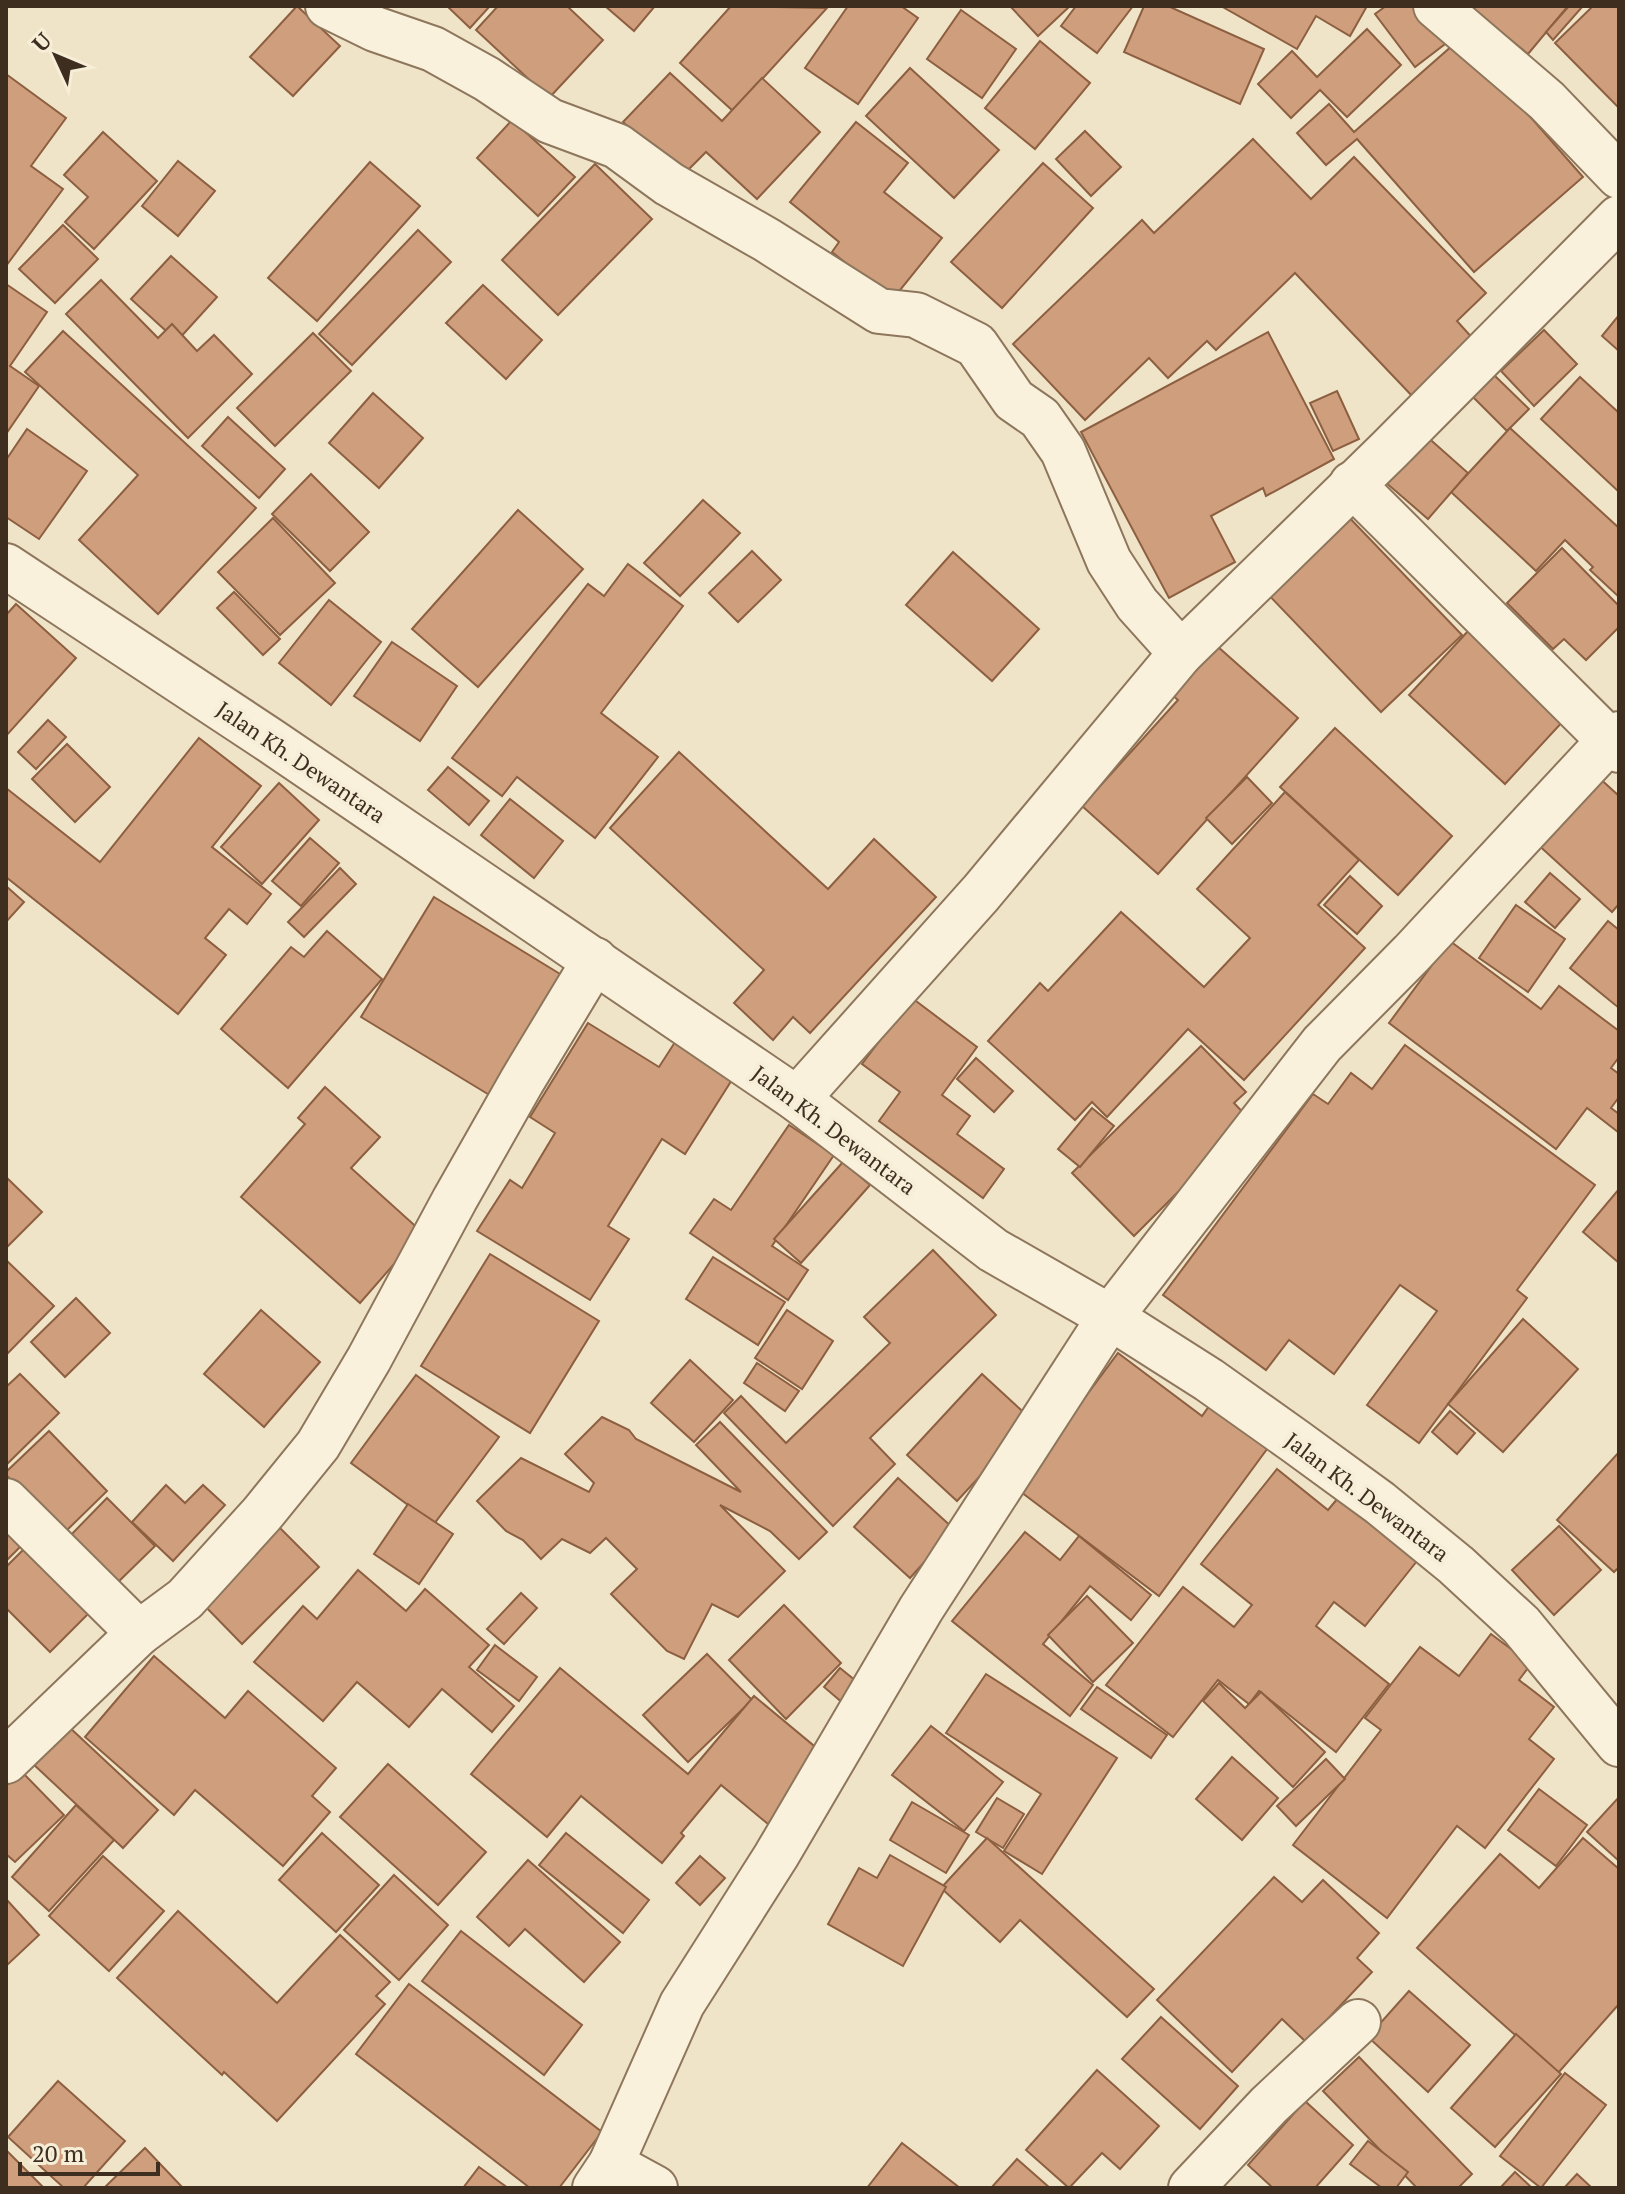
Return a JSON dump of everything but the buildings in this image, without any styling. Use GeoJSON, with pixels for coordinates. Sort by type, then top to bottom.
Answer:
{"type":"FeatureCollection","features":[{"type":"Feature","properties":{"kind":"street"},"geometry":{"type":"LineString","coordinates":[[328,6],[375,29],[433,49],[487,79],[550,121],[617,146],[669,184],[767,240],[879,311],[916,315],[976,345],[1014,400],[1040,418],[1063,451],[1109,561],[1137,604],[1181,653]]}},
{"type":"Feature","properties":{"kind":"street"},"geometry":{"type":"LineString","coordinates":[[1436,6],[1547,101],[1619,176]]}},
{"type":"Feature","properties":{"kind":"street"},"geometry":{"type":"LineString","coordinates":[[797,1099],[981,893],[1181,653],[1389,450],[1619,218]]}},
{"type":"Feature","properties":{"kind":"street"},"geometry":{"type":"LineString","coordinates":[[655,2188],[603,2176],[682,2004],[790,1832],[921,1609],[1110,1317],[1322,1044],[1616,741],[1352,484]]}},
{"type":"Feature","properties":{"kind":"street","name":"Jalan Kh. Dewantara"},"geometry":{"type":"LineString","coordinates":[[6,566],[797,1099],[993,1250],[1110,1317],[1209,1380],[1380,1503],[1456,1565],[1521,1625],[1619,1744]]}},
{"type":"Feature","properties":{"kind":"street"},"geometry":{"type":"LineString","coordinates":[[6,1761],[139,1633],[185,1599],[262,1514],[318,1445],[369,1359],[522,1081],[595,960]]}},
{"type":"Feature","properties":{"kind":"street"},"geometry":{"type":"LineString","coordinates":[[6,1501],[139,1633]]}},
{"type":"Feature","properties":{"kind":"street"},"geometry":{"type":"LineString","coordinates":[[1191,2188],[1269,2105],[1358,2022]]}}]}
